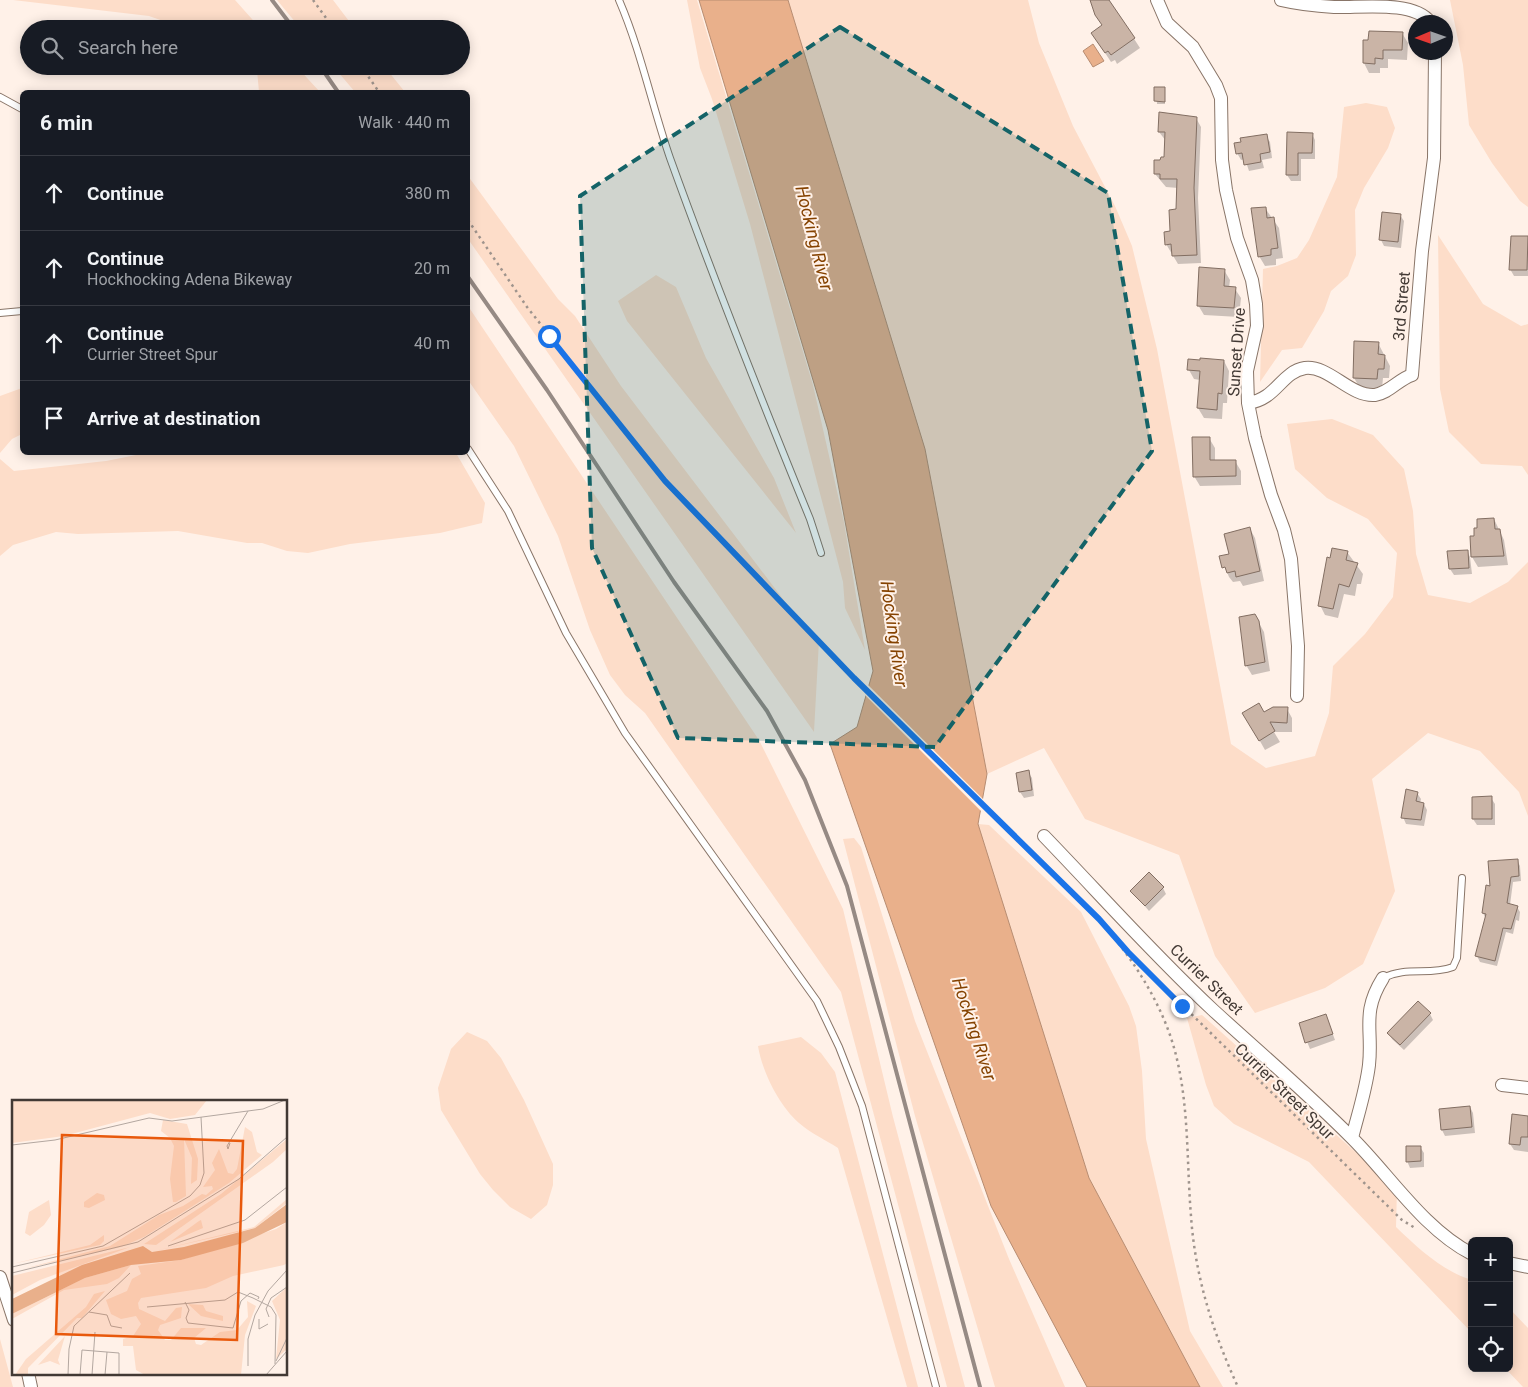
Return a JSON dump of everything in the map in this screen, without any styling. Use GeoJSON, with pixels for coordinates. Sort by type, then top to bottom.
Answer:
{"type":"FeatureCollection","features":[{"type":"Feature","properties":{"kind":"street","name":"Sunset Drive"},"geometry":{"type":"LineString","coordinates":[[1157,0],[1167,23],[1193,47],[1216,85],[1221,98],[1222,160],[1226,190],[1237,238],[1252,280],[1256,304],[1257,326],[1248,371],[1248,403],[1263,468],[1284,530],[1290,559],[1298,646],[1297,696]]}},
{"type":"Feature","properties":{"kind":"street"},"geometry":{"type":"LineString","coordinates":[[1281,0],[1336,7],[1402,8],[1423,15]]}},
{"type":"Feature","properties":{"kind":"street","name":"3rd Street"},"geometry":{"type":"LineString","coordinates":[[1248,403],[1265,399],[1285,379],[1305,368],[1315,368],[1367,395],[1378,395],[1402,378],[1412,375],[1422,251],[1434,158],[1435,60]]}},
{"type":"Feature","properties":{"kind":"street","name":"Currier Street"},"geometry":{"type":"LineString","coordinates":[[1044,836],[1214,1010],[1299,1086],[1352,1138],[1431,1223],[1468,1252]]}},
{"type":"Feature","properties":{"kind":"street"},"geometry":{"type":"LineString","coordinates":[[1352,1138],[1369,1062],[1368,1014],[1371,1000],[1383,978]]}},
{"type":"Feature","properties":{"kind":"street"},"geometry":{"type":"LineString","coordinates":[[1502,1085],[1528,1088]]}},
{"type":"Feature","properties":{"kind":"street"},"geometry":{"type":"LineString","coordinates":[[1513,1264],[1528,1267]]}},
{"type":"Feature","properties":{"kind":"street"},"geometry":{"type":"LineString","coordinates":[[0,1276],[12,1314]]}},
{"type":"Feature","properties":{"kind":"street"},"geometry":{"type":"LineString","coordinates":[[28,1374],[31,1387]]}},
{"type":"Feature","properties":{"kind":"lane"},"geometry":{"type":"LineString","coordinates":[[619,0],[634,35],[664,140],[712,276],[810,519],[821,553]]}},
{"type":"Feature","properties":{"kind":"lane"},"geometry":{"type":"LineString","coordinates":[[0,97],[20,106]]}},
{"type":"Feature","properties":{"kind":"lane"},"geometry":{"type":"LineString","coordinates":[[0,313],[20,311]]}},
{"type":"Feature","properties":{"kind":"lane"},"geometry":{"type":"LineString","coordinates":[[470,452],[508,511],[566,634],[625,733],[817,1001],[839,1047],[862,1106],[936,1387]]}},
{"type":"Feature","properties":{"kind":"lane"},"geometry":{"type":"LineString","coordinates":[[1383,978],[1399,971],[1443,970],[1453,967],[1457,958],[1462,878]]}},
{"type":"Feature","properties":{"kind":"path"},"geometry":{"type":"LineString","coordinates":[[313,0],[327,20]]}},
{"type":"Feature","properties":{"kind":"path"},"geometry":{"type":"LineString","coordinates":[[368,75],[379,90]]}},
{"type":"Feature","properties":{"kind":"path"},"geometry":{"type":"LineString","coordinates":[[470,223],[527,307],[665,481],[854,678],[1099,919],[1128,952],[1170,1035],[1184,1100],[1191,1218],[1197,1262],[1216,1337],[1238,1387]]}},
{"type":"Feature","properties":{"kind":"path","name":"Currier Street Spur"},"geometry":{"type":"LineString","coordinates":[[1128,952],[1402,1220],[1419,1230],[1425,1230],[1431,1223]]}},
{"type":"Feature","properties":{"kind":"highlighted area"},"geometry":{"type":"Polygon","coordinates":[[[840,27],[1108,193],[1152,451],[935,747],[678,738],[592,548],[580,196],[840,27]]]}},
{"type":"Feature","properties":{"kind":"shaded area"},"geometry":{"type":"Polygon","coordinates":[[[13,0],[235,0],[253,20],[160,20],[149,16],[13,0]]]}},
{"type":"Feature","properties":{"kind":"shaded area"},"geometry":{"type":"Polygon","coordinates":[[[277,0],[333,0],[348,20],[294,20],[277,0]]]}},
{"type":"Feature","properties":{"kind":"shaded area"},"geometry":{"type":"Polygon","coordinates":[[[687,0],[697,0],[813,385],[844,522],[865,650],[845,608],[843,582],[750,224],[712,99],[700,68],[687,0]]]}},
{"type":"Feature","properties":{"kind":"shaded area"},"geometry":{"type":"Polygon","coordinates":[[[788,0],[1028,0],[1039,43],[1073,126],[1115,206],[1132,246],[1157,349],[1231,744],[1266,768],[1315,756],[1329,713],[1333,666],[1365,634],[1393,597],[1397,553],[1368,519],[1327,498],[1295,469],[1287,424],[1332,419],[1373,435],[1404,469],[1413,511],[1416,554],[1428,595],[1470,603],[1508,582],[1528,562],[1528,816],[1519,792],[1480,751],[1428,733],[1372,779],[1395,891],[1363,964],[1325,988],[1255,1013],[1215,956],[1179,855],[1085,819],[1044,748],[987,774],[925,449],[788,0]]]}},
{"type":"Feature","properties":{"kind":"shaded area"},"geometry":{"type":"Polygon","coordinates":[[[1450,0],[1528,0],[1528,207],[1520,201],[1492,163],[1469,125],[1463,65],[1450,0]]]}},
{"type":"Feature","properties":{"kind":"shaded area"},"geometry":{"type":"Polygon","coordinates":[[[257,75],[304,75],[318,90],[259,90],[257,75]]]}},
{"type":"Feature","properties":{"kind":"shaded area"},"geometry":{"type":"Polygon","coordinates":[[[341,75],[391,75],[403,90],[353,90],[341,75]]]}},
{"type":"Feature","properties":{"kind":"shaded area"},"geometry":{"type":"Polygon","coordinates":[[[1366,103],[1387,107],[1395,128],[1388,148],[1364,188],[1355,210],[1356,255],[1348,276],[1331,291],[1324,311],[1302,348],[1282,350],[1260,382],[1263,269],[1297,258],[1309,240],[1337,177],[1344,107],[1366,103]]]}},
{"type":"Feature","properties":{"kind":"shaded area"},"geometry":{"type":"Polygon","coordinates":[[[470,179],[558,299],[575,316],[621,386],[799,620],[819,641],[814,732],[470,242],[470,179]]]}},
{"type":"Feature","properties":{"kind":"shaded area"},"geometry":{"type":"Polygon","coordinates":[[[1438,235],[1483,304],[1521,326],[1528,324],[1528,475],[1522,466],[1481,464],[1449,432],[1440,389],[1438,235]]]}},
{"type":"Feature","properties":{"kind":"shaded area"},"geometry":{"type":"Polygon","coordinates":[[[656,275],[676,287],[706,358],[774,478],[796,533],[627,321],[618,301],[656,275]]]}},
{"type":"Feature","properties":{"kind":"shaded area"},"geometry":{"type":"Polygon","coordinates":[[[470,309],[759,740],[843,909],[893,1117],[965,1387],[947,1387],[841,992],[645,713],[625,695],[610,675],[590,630],[558,536],[514,446],[470,383],[470,309]]]}},
{"type":"Feature","properties":{"kind":"shaded area"},"geometry":{"type":"Polygon","coordinates":[[[20,389],[20,435],[12,439],[0,453],[0,396],[20,389]]]}},
{"type":"Feature","properties":{"kind":"shaded area"},"geometry":{"type":"Polygon","coordinates":[[[136,455],[457,455],[485,503],[482,523],[440,533],[350,544],[308,553],[287,551],[262,543],[247,543],[178,531],[78,534],[56,532],[13,545],[0,556],[0,459],[14,471],[106,461],[136,455]]]}},
{"type":"Feature","properties":{"kind":"shaded area"},"geometry":{"type":"Polygon","coordinates":[[[978,824],[989,825],[1081,912],[1129,1006],[1136,1026],[1142,1071],[1146,1139],[1190,1331],[1223,1387],[1200,1387],[1089,1178],[978,824]]]}},
{"type":"Feature","properties":{"kind":"shaded area"},"geometry":{"type":"Polygon","coordinates":[[[854,838],[861,847],[915,1021],[1009,1259],[1065,1387],[995,1387],[915,1116],[843,839],[854,838]]]}},
{"type":"Feature","properties":{"kind":"shaded area"},"geometry":{"type":"Polygon","coordinates":[[[1202,1015],[1397,1189],[1396,1227],[1422,1251],[1441,1265],[1468,1279],[1468,1329],[1309,1162],[1234,1124],[1214,1106],[1187,1018],[1202,1015]]]}},
{"type":"Feature","properties":{"kind":"shaded area"},"geometry":{"type":"Polygon","coordinates":[[[467,1032],[487,1041],[501,1058],[524,1100],[553,1164],[553,1185],[547,1205],[531,1219],[510,1207],[493,1190],[480,1174],[441,1110],[438,1088],[451,1049],[467,1032]]]}},
{"type":"Feature","properties":{"kind":"shaded area"},"geometry":{"type":"Polygon","coordinates":[[[801,1037],[821,1053],[835,1072],[918,1387],[907,1387],[838,1148],[808,1130],[792,1116],[778,1098],[763,1066],[758,1046],[801,1037]]]}},
{"type":"Feature","properties":{"kind":"shaded area"},"geometry":{"type":"Polygon","coordinates":[[[1513,1312],[1528,1328],[1528,1387],[1523,1387],[1509,1372],[1513,1372],[1513,1312]]]}},
{"type":"Feature","properties":{"kind":"shaded area"},"geometry":{"type":"Polygon","coordinates":[[[0,1339],[13,1387],[0,1387],[0,1339]]]}},
{"type":"Feature","properties":{"kind":"water","name":"Hocking River"},"geometry":{"type":"Polygon","coordinates":[[[699,0],[788,0],[925,449],[987,774],[978,824],[1089,1178],[1200,1387],[1087,1387],[991,1206],[830,744],[857,727],[873,671],[828,430],[699,0]]]}},
{"type":"Feature","properties":{"kind":"water"},"geometry":{"type":"Polygon","coordinates":[[[1093,44],[1104,61],[1093,67],[1083,51],[1093,44]]]}},
{"type":"Feature","properties":{"kind":"pier"},"geometry":{"type":"Polygon","coordinates":[[[867,684],[985,801],[983,813],[864,694],[867,684]]]}},
{"type":"Feature","properties":{"kind":"building"},"geometry":{"type":"Polygon","coordinates":[[[1090,0],[1109,0],[1135,38],[1111,55],[1108,51],[1105,53],[1091,33],[1102,25],[1095,15],[1090,0]]]}},
{"type":"Feature","properties":{"kind":"building"},"geometry":{"type":"Polygon","coordinates":[[[1369,31],[1403,32],[1402,50],[1383,50],[1383,59],[1375,58],[1375,64],[1363,63],[1363,40],[1368,40],[1369,31]]]}},
{"type":"Feature","properties":{"kind":"building"},"geometry":{"type":"Polygon","coordinates":[[[1154,87],[1165,87],[1165,102],[1154,101],[1154,87]]]}},
{"type":"Feature","properties":{"kind":"building"},"geometry":{"type":"Polygon","coordinates":[[[1159,112],[1197,117],[1194,188],[1197,255],[1172,256],[1171,244],[1165,245],[1164,232],[1170,231],[1169,210],[1176,209],[1177,179],[1160,179],[1160,174],[1154,174],[1154,160],[1160,160],[1161,157],[1164,157],[1165,132],[1158,132],[1159,112]]]}},
{"type":"Feature","properties":{"kind":"building"},"geometry":{"type":"Polygon","coordinates":[[[1287,132],[1313,133],[1312,153],[1298,153],[1298,175],[1286,175],[1287,132]]]}},
{"type":"Feature","properties":{"kind":"building"},"geometry":{"type":"Polygon","coordinates":[[[1267,134],[1270,152],[1260,154],[1261,162],[1244,165],[1242,153],[1236,154],[1234,143],[1241,142],[1240,138],[1267,134]]]}},
{"type":"Feature","properties":{"kind":"building"},"geometry":{"type":"Polygon","coordinates":[[[1266,207],[1267,218],[1274,217],[1278,248],[1271,249],[1271,255],[1258,257],[1251,208],[1266,207]]]}},
{"type":"Feature","properties":{"kind":"building"},"geometry":{"type":"Polygon","coordinates":[[[1382,212],[1401,214],[1398,242],[1379,240],[1382,212]]]}},
{"type":"Feature","properties":{"kind":"building"},"geometry":{"type":"Polygon","coordinates":[[[1511,236],[1528,236],[1527,270],[1509,270],[1511,236]]]}},
{"type":"Feature","properties":{"kind":"building"},"geometry":{"type":"Polygon","coordinates":[[[1199,267],[1225,269],[1224,286],[1236,287],[1234,308],[1197,306],[1199,267]]]}},
{"type":"Feature","properties":{"kind":"building"},"geometry":{"type":"Polygon","coordinates":[[[1354,341],[1379,342],[1378,354],[1385,355],[1384,369],[1378,369],[1377,379],[1353,378],[1354,341]]]}},
{"type":"Feature","properties":{"kind":"building"},"geometry":{"type":"Polygon","coordinates":[[[1200,358],[1224,360],[1222,394],[1218,393],[1217,410],[1197,408],[1200,371],[1187,370],[1188,359],[1200,360],[1200,358]]]}},
{"type":"Feature","properties":{"kind":"building"},"geometry":{"type":"Polygon","coordinates":[[[1192,437],[1210,437],[1210,460],[1236,460],[1236,476],[1193,477],[1192,437]]]}},
{"type":"Feature","properties":{"kind":"building"},"geometry":{"type":"Polygon","coordinates":[[[1494,518],[1495,529],[1500,529],[1504,556],[1471,557],[1470,536],[1474,536],[1474,528],[1477,528],[1477,519],[1494,518]]]}},
{"type":"Feature","properties":{"kind":"building"},"geometry":{"type":"Polygon","coordinates":[[[1250,527],[1260,571],[1236,577],[1235,571],[1227,573],[1225,567],[1222,568],[1219,556],[1229,554],[1224,534],[1250,527]]]}},
{"type":"Feature","properties":{"kind":"building"},"geometry":{"type":"Polygon","coordinates":[[[1332,548],[1348,551],[1346,560],[1358,563],[1349,587],[1339,584],[1333,609],[1318,606],[1327,557],[1330,558],[1332,548]]]}},
{"type":"Feature","properties":{"kind":"building"},"geometry":{"type":"Polygon","coordinates":[[[1468,550],[1469,568],[1449,569],[1447,551],[1468,550]]]}},
{"type":"Feature","properties":{"kind":"building"},"geometry":{"type":"Polygon","coordinates":[[[1255,614],[1259,621],[1265,662],[1245,666],[1239,617],[1255,614]]]}},
{"type":"Feature","properties":{"kind":"building"},"geometry":{"type":"Polygon","coordinates":[[[1259,703],[1264,712],[1273,707],[1288,707],[1287,723],[1270,722],[1275,731],[1259,741],[1242,713],[1259,703]]]}},
{"type":"Feature","properties":{"kind":"building"},"geometry":{"type":"Polygon","coordinates":[[[1029,770],[1032,790],[1019,792],[1016,773],[1029,770]]]}},
{"type":"Feature","properties":{"kind":"building"},"geometry":{"type":"Polygon","coordinates":[[[1406,789],[1418,792],[1416,801],[1424,803],[1421,820],[1401,818],[1406,789]]]}},
{"type":"Feature","properties":{"kind":"building"},"geometry":{"type":"Polygon","coordinates":[[[1492,796],[1492,819],[1472,819],[1472,797],[1492,796]]]}},
{"type":"Feature","properties":{"kind":"building"},"geometry":{"type":"Polygon","coordinates":[[[1518,859],[1519,876],[1511,877],[1507,903],[1518,906],[1511,929],[1503,928],[1495,961],[1475,956],[1486,914],[1482,913],[1486,885],[1490,886],[1488,861],[1518,859]]]}},
{"type":"Feature","properties":{"kind":"building"},"geometry":{"type":"Polygon","coordinates":[[[1149,872],[1164,887],[1145,906],[1130,891],[1149,872]]]}},
{"type":"Feature","properties":{"kind":"building"},"geometry":{"type":"Polygon","coordinates":[[[1418,1001],[1431,1013],[1400,1045],[1387,1033],[1418,1001]]]}},
{"type":"Feature","properties":{"kind":"building"},"geometry":{"type":"Polygon","coordinates":[[[1326,1014],[1333,1034],[1305,1043],[1299,1023],[1326,1014]]]}},
{"type":"Feature","properties":{"kind":"building"},"geometry":{"type":"Polygon","coordinates":[[[1470,1106],[1472,1127],[1441,1130],[1439,1109],[1470,1106]]]}},
{"type":"Feature","properties":{"kind":"building"},"geometry":{"type":"Polygon","coordinates":[[[1512,1114],[1528,1116],[1528,1137],[1521,1137],[1520,1145],[1509,1144],[1512,1114]]]}},
{"type":"Feature","properties":{"kind":"building"},"geometry":{"type":"Polygon","coordinates":[[[1406,1146],[1421,1146],[1421,1161],[1406,1162],[1406,1146]]]}},
{"type":"Feature","properties":{"kind":"railway"},"geometry":{"type":"LineString","coordinates":[[272,0],[287,20]]}},
{"type":"Feature","properties":{"kind":"railway"},"geometry":{"type":"LineString","coordinates":[[326,75],[337,90]]}},
{"type":"Feature","properties":{"kind":"railway"},"geometry":{"type":"LineString","coordinates":[[470,280],[547,390],[674,582],[767,711],[805,780],[847,886],[980,1387]]}},
{"type":"Feature","properties":{"kind":"route"},"geometry":{"type":"LineString","coordinates":[[549,336],[665,481],[854,678],[1099,919],[1128,952],[1182,1006]]}}]}
